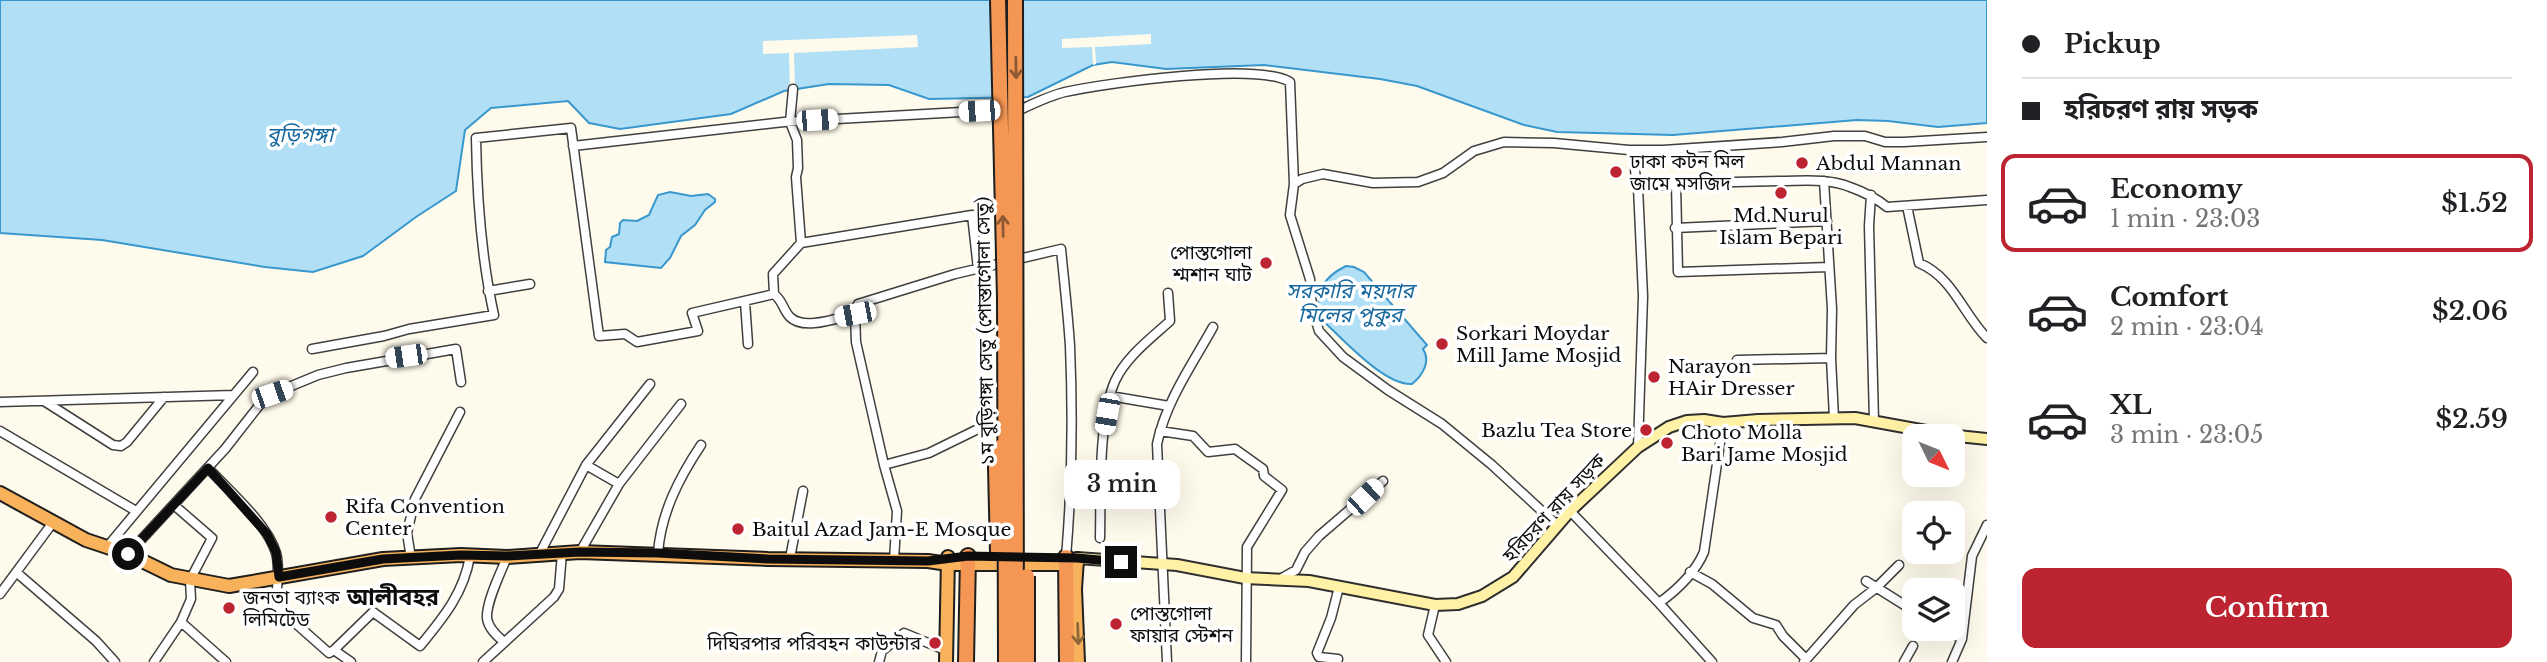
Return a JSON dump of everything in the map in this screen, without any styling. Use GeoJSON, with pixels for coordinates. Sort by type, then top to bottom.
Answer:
{"type":"FeatureCollection","features":[{"type":"Feature","properties":{"kind":"highway","name":"১ম বুড়িগঙ্গা সেতু (পোস্তাগোলা সেতু)"},"geometry":{"type":"LineString","coordinates":[[998,0],[1012,418],[1006,662]]}},
{"type":"Feature","properties":{"kind":"highway"},"geometry":{"type":"LineString","coordinates":[[1015,0],[1012,418],[1016,662]]}},
{"type":"Feature","properties":{"kind":"highway"},"geometry":{"type":"LineString","coordinates":[[1000,662],[996,468],[1012,418]]}},
{"type":"Feature","properties":{"kind":"highway"},"geometry":{"type":"LineString","coordinates":[[1012,418],[1026,469],[1027,662]]}},
{"type":"Feature","properties":{"kind":"highway"},"geometry":{"type":"LineString","coordinates":[[0,493],[86,540],[128,554],[171,575],[229,586],[383,559],[562,552],[658,553],[768,559],[1067,561]]}},
{"type":"Feature","properties":{"kind":"highway"},"geometry":{"type":"LineString","coordinates":[[946,656],[958,560]]}},
{"type":"Feature","properties":{"kind":"highway"},"geometry":{"type":"LineString","coordinates":[[958,560],[958,662]]}},
{"type":"Feature","properties":{"kind":"highway"},"geometry":{"type":"LineString","coordinates":[[958,560],[966,662]]}},
{"type":"Feature","properties":{"kind":"highway"},"geometry":{"type":"LineString","coordinates":[[1061,662],[1067,561]]}},
{"type":"Feature","properties":{"kind":"highway"},"geometry":{"type":"LineString","coordinates":[[1067,561],[1067,662]]}},
{"type":"Feature","properties":{"kind":"highway"},"geometry":{"type":"LineString","coordinates":[[1067,561],[1075,589],[1078,662]]}},
{"type":"Feature","properties":{"kind":"main road","name":"হরিচরণ রায় সড়ক"},"geometry":{"type":"LineString","coordinates":[[1067,561],[1100,560],[1177,565],[1245,578],[1282,578],[1435,605],[1458,604],[1500,586],[1513,577],[1570,511],[1638,447],[1670,426],[1704,420],[1723,423],[1834,418],[1874,421],[1948,435],[1987,439]]}},
{"type":"Feature","properties":{"kind":"street"},"geometry":{"type":"LineString","coordinates":[[573,146],[790,122],[979,111],[1010,114],[1063,93],[1139,80],[1206,75],[1282,77],[1290,82],[1294,184],[1290,215],[1310,279],[1312,308],[1319,331],[1343,357],[1388,390],[1443,424],[1492,465],[1557,526]]}},
{"type":"Feature","properties":{"kind":"street"},"geometry":{"type":"LineString","coordinates":[[793,89],[790,122],[797,140],[796,177],[801,243]]}},
{"type":"Feature","properties":{"kind":"street"},"geometry":{"type":"LineString","coordinates":[[312,349],[494,315],[488,291],[478,206],[476,138],[571,128],[599,336],[625,334],[637,342],[698,331],[692,313],[775,294]]}},
{"type":"Feature","properties":{"kind":"street"},"geometry":{"type":"LineString","coordinates":[[1294,184],[1302,178],[1323,174],[1373,183],[1418,182],[1443,173],[1474,151],[1504,142],[1587,145],[1634,150],[1702,149],[1834,136],[1865,136],[1885,142],[1987,137]]}},
{"type":"Feature","properties":{"kind":"street"},"geometry":{"type":"LineString","coordinates":[[1634,150],[1643,296],[1638,447]]}},
{"type":"Feature","properties":{"kind":"street"},"geometry":{"type":"LineString","coordinates":[[1638,187],[1824,181],[1871,195],[1887,207],[1987,200]]}},
{"type":"Feature","properties":{"kind":"street"},"geometry":{"type":"LineString","coordinates":[[1824,181],[1832,309],[1834,418]]}},
{"type":"Feature","properties":{"kind":"street"},"geometry":{"type":"LineString","coordinates":[[1676,184],[1678,272],[1828,267]]}},
{"type":"Feature","properties":{"kind":"street"},"geometry":{"type":"LineString","coordinates":[[1871,195],[1869,226],[1874,421]]}},
{"type":"Feature","properties":{"kind":"street"},"geometry":{"type":"LineString","coordinates":[[1907,206],[1919,263],[1931,268],[1951,288],[1987,338]]}},
{"type":"Feature","properties":{"kind":"street"},"geometry":{"type":"LineString","coordinates":[[855,314],[802,324],[791,318],[782,300],[775,294],[773,274],[801,243],[972,215],[978,269]]}},
{"type":"Feature","properties":{"kind":"street"},"geometry":{"type":"LineString","coordinates":[[1675,229],[1827,221]]}},
{"type":"Feature","properties":{"kind":"street"},"geometry":{"type":"LineString","coordinates":[[894,560],[897,511],[856,342],[855,314],[858,304],[978,269],[1061,249],[1070,347],[1072,410],[1067,561]]}},
{"type":"Feature","properties":{"kind":"street"},"geometry":{"type":"LineString","coordinates":[[488,291],[530,284]]}},
{"type":"Feature","properties":{"kind":"street"},"geometry":{"type":"LineString","coordinates":[[1100,538],[1101,472],[1110,396],[1115,380],[1127,363],[1170,321],[1168,293]]}},
{"type":"Feature","properties":{"kind":"street"},"geometry":{"type":"LineString","coordinates":[[745,302],[748,344]]}},
{"type":"Feature","properties":{"kind":"street"},"geometry":{"type":"LineString","coordinates":[[1167,662],[1157,444],[1169,406],[1213,327]]}},
{"type":"Feature","properties":{"kind":"street"},"geometry":{"type":"LineString","coordinates":[[128,554],[208,468],[261,403],[272,394],[318,375],[387,359],[456,349],[461,382]]}},
{"type":"Feature","properties":{"kind":"street"},"geometry":{"type":"LineString","coordinates":[[1737,360],[1831,358]]}},
{"type":"Feature","properties":{"kind":"street"},"geometry":{"type":"LineString","coordinates":[[107,547],[253,372]]}},
{"type":"Feature","properties":{"kind":"street"},"geometry":{"type":"LineString","coordinates":[[540,553],[586,465],[650,384]]}},
{"type":"Feature","properties":{"kind":"street"},"geometry":{"type":"LineString","coordinates":[[0,402],[234,395]]}},
{"type":"Feature","properties":{"kind":"street"},"geometry":{"type":"LineString","coordinates":[[1110,396],[1169,406]]}},
{"type":"Feature","properties":{"kind":"street"},"geometry":{"type":"LineString","coordinates":[[44,401],[113,445],[121,446],[163,397]]}},
{"type":"Feature","properties":{"kind":"street"},"geometry":{"type":"LineString","coordinates":[[580,552],[619,484],[681,404]]}},
{"type":"Feature","properties":{"kind":"street"},"geometry":{"type":"LineString","coordinates":[[411,558],[407,533],[415,499],[460,412]]}},
{"type":"Feature","properties":{"kind":"street"},"geometry":{"type":"LineString","coordinates":[[1659,603],[1675,592],[1690,572],[1697,568],[1704,552],[1723,423]]}},
{"type":"Feature","properties":{"kind":"street"},"geometry":{"type":"LineString","coordinates":[[884,465],[929,453],[976,430]]}},
{"type":"Feature","properties":{"kind":"street"},"geometry":{"type":"LineString","coordinates":[[0,431],[136,511]]}},
{"type":"Feature","properties":{"kind":"street"},"geometry":{"type":"LineString","coordinates":[[1160,431],[1193,436],[1208,452],[1235,449],[1263,469],[1264,476],[1282,490],[1247,547],[1247,662]]}},
{"type":"Feature","properties":{"kind":"street"},"geometry":{"type":"LineString","coordinates":[[658,553],[659,535],[670,502],[686,468],[701,445]]}},
{"type":"Feature","properties":{"kind":"street"},"geometry":{"type":"LineString","coordinates":[[586,465],[619,484]]}},
{"type":"Feature","properties":{"kind":"street"},"geometry":{"type":"LineString","coordinates":[[208,468],[267,534],[276,552],[279,577],[277,607],[298,624],[321,649],[329,653],[373,612],[420,646],[451,609],[467,576],[470,556]]}},
{"type":"Feature","properties":{"kind":"street"},"geometry":{"type":"LineString","coordinates":[[1282,578],[1296,570],[1305,552],[1319,536],[1383,481]]}},
{"type":"Feature","properties":{"kind":"street"},"geometry":{"type":"LineString","coordinates":[[790,558],[803,491]]}},
{"type":"Feature","properties":{"kind":"street"},"geometry":{"type":"LineString","coordinates":[[154,662],[181,622],[191,599],[190,580],[212,538],[174,505]]}},
{"type":"Feature","properties":{"kind":"street"},"geometry":{"type":"LineString","coordinates":[[1570,511],[1712,662]]}},
{"type":"Feature","properties":{"kind":"street"},"geometry":{"type":"LineString","coordinates":[[0,594],[54,521]]}},
{"type":"Feature","properties":{"kind":"street"},"geometry":{"type":"LineString","coordinates":[[1965,614],[1972,556],[1987,525]]}},
{"type":"Feature","properties":{"kind":"street"},"geometry":{"type":"LineString","coordinates":[[483,662],[554,597],[559,589],[562,552]]}},
{"type":"Feature","properties":{"kind":"street"},"geometry":{"type":"LineString","coordinates":[[504,642],[492,630],[487,618],[507,556]]}},
{"type":"Feature","properties":{"kind":"street"},"geometry":{"type":"LineString","coordinates":[[1690,572],[1712,584],[1753,618],[1776,625],[1805,660],[1854,605],[1899,565]]}},
{"type":"Feature","properties":{"kind":"street"},"geometry":{"type":"LineString","coordinates":[[16,572],[96,641],[115,662]]}},
{"type":"Feature","properties":{"kind":"street"},"geometry":{"type":"LineString","coordinates":[[1866,581],[1902,604]]}},
{"type":"Feature","properties":{"kind":"street"},"geometry":{"type":"LineString","coordinates":[[1337,662],[1338,659],[1319,657],[1317,653],[1331,618],[1339,587]]}},
{"type":"Feature","properties":{"kind":"street"},"geometry":{"type":"LineString","coordinates":[[1435,605],[1428,635],[1446,662]]}},
{"type":"Feature","properties":{"kind":"street"},"geometry":{"type":"LineString","coordinates":[[181,622],[226,662]]}},
{"type":"Feature","properties":{"kind":"street"},"geometry":{"type":"LineString","coordinates":[[879,662],[882,651],[904,633],[946,656]]}},
{"type":"Feature","properties":{"kind":"street"},"geometry":{"type":"LineString","coordinates":[[1952,662],[1961,641]]}},
{"type":"Feature","properties":{"kind":"street"},"geometry":{"type":"LineString","coordinates":[[1904,662],[1913,646]]}},
{"type":"Feature","properties":{"kind":"street"},"geometry":{"type":"LineString","coordinates":[[334,650],[351,662]]}},
{"type":"Feature","properties":{"kind":"water","name":"বুড়িগঙ্গা"},"geometry":{"type":"Polygon","coordinates":[[[0,0],[1987,0],[1987,123],[1938,127],[1857,120],[1673,135],[1557,132],[1524,125],[1417,86],[1380,79],[1264,65],[1166,69],[1112,62],[1093,65],[1028,97],[929,99],[889,85],[829,84],[784,91],[731,114],[620,129],[589,123],[568,101],[491,108],[465,130],[456,191],[363,256],[313,272],[265,267],[102,240],[0,233],[0,0]]]}},
{"type":"Feature","properties":{"kind":"water"},"geometry":{"type":"Polygon","coordinates":[[[670,192],[691,196],[708,194],[715,202],[705,210],[695,225],[681,236],[670,258],[661,268],[605,262],[606,250],[610,247],[612,237],[619,234],[620,223],[623,220],[637,221],[649,215],[658,195],[670,192]]]}},
{"type":"Feature","properties":{"kind":"water","name":"সরকারি ময়দার মিলের পুকুর"},"geometry":{"type":"Polygon","coordinates":[[[1346,266],[1364,272],[1427,345],[1423,349],[1425,368],[1412,384],[1389,377],[1376,369],[1320,318],[1318,301],[1322,287],[1331,275],[1346,266]]]}},
{"type":"Feature","properties":{"kind":"pier"},"geometry":{"type":"Polygon","coordinates":[[[1151,34],[1151,44],[1095,47],[1096,64],[1093,65],[1092,47],[1062,48],[1062,39],[1151,34]]]}},
{"type":"Feature","properties":{"kind":"pier"},"geometry":{"type":"Polygon","coordinates":[[[917,35],[918,47],[794,53],[795,89],[790,89],[789,53],[763,54],[763,41],[917,35]]]}},
{"type":"Feature","properties":{"kind":"place","name":"Abdul Mannan"},"geometry":{"type":"Point","coordinates":[1802,163]}},
{"type":"Feature","properties":{"kind":"place","name":"ঢাকা কটন মিল জামে মসজিদ"},"geometry":{"type":"Point","coordinates":[1616,172]}},
{"type":"Feature","properties":{"kind":"place","name":"Md.Nurul Islam Bepari"},"geometry":{"type":"Point","coordinates":[1781,193]}},
{"type":"Feature","properties":{"kind":"place","name":"পোস্তগোলা শ্মশান ঘাট"},"geometry":{"type":"Point","coordinates":[1266,263]}},
{"type":"Feature","properties":{"kind":"place","name":"Sorkari Moydar Mill Jame Mosjid"},"geometry":{"type":"Point","coordinates":[1442,344]}},
{"type":"Feature","properties":{"kind":"place","name":"Narayon HAir Dresser"},"geometry":{"type":"Point","coordinates":[1654,377]}},
{"type":"Feature","properties":{"kind":"place","name":"Bazlu Tea Store"},"geometry":{"type":"Point","coordinates":[1646,430]}},
{"type":"Feature","properties":{"kind":"place","name":"Choto Molla Bari Jame Mosjid"},"geometry":{"type":"Point","coordinates":[1667,443]}},
{"type":"Feature","properties":{"kind":"place","name":"Rifa Convention Center"},"geometry":{"type":"Point","coordinates":[331,517]}},
{"type":"Feature","properties":{"kind":"place","name":"Baitul Azad Jam-E Mosque"},"geometry":{"type":"Point","coordinates":[738,529]}},
{"type":"Feature","properties":{"kind":"place","name":"জনতা ব্যাংক লিমিটেড"},"geometry":{"type":"Point","coordinates":[229,608]}},
{"type":"Feature","properties":{"kind":"place","name":"পোস্তগোলা ফায়ার স্টেশন"},"geometry":{"type":"Point","coordinates":[1116,624]}},
{"type":"Feature","properties":{"kind":"place","name":"দিঘিরপার পরিবহন কাউন্টার"},"geometry":{"type":"Point","coordinates":[935,643]}},
{"type":"Feature","properties":{"kind":"district","name":"আলীবহর"},"geometry":{"type":"Point","coordinates":[393,597]}},
{"type":"Feature","properties":{"kind":"route"},"geometry":{"type":"LineString","coordinates":[[128,554],[208,468],[267,534],[276,552],[279,577],[383,559],[580,552],[768,559],[928,561],[968,556],[1077,558],[1121,562]]}}]}
